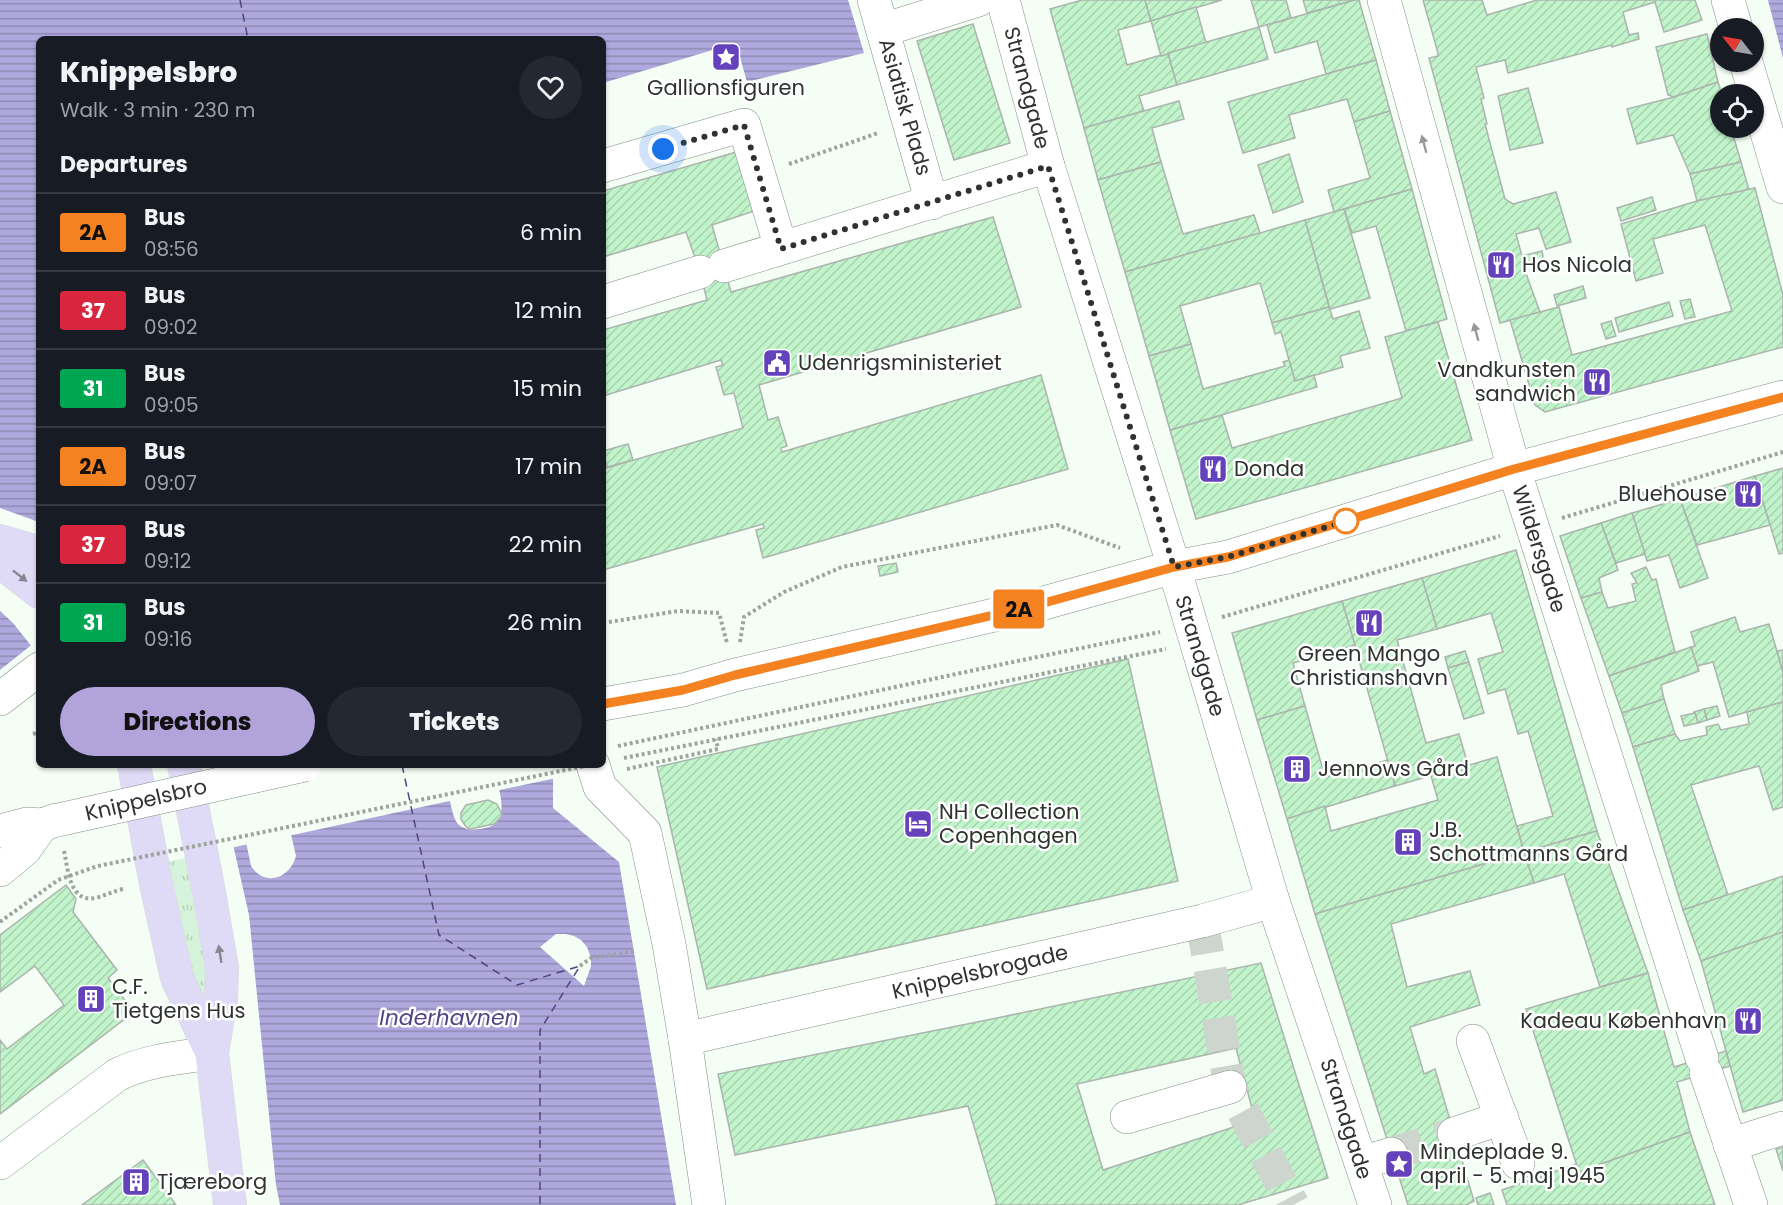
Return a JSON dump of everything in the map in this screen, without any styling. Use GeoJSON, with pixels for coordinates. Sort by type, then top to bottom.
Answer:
{"type":"FeatureCollection","features":[{"type":"Feature","properties":{"kind":"main road"},"geometry":{"type":"LineString","coordinates":[[0,541],[36,554]]}},
{"type":"Feature","properties":{"kind":"main road"},"geometry":{"type":"LineString","coordinates":[[0,561],[36,590]]}},
{"type":"Feature","properties":{"kind":"main road"},"geometry":{"type":"LineString","coordinates":[[135,768],[156,884],[177,978],[212,1053]]}},
{"type":"Feature","properties":{"kind":"main road"},"geometry":{"type":"LineString","coordinates":[[185,768],[222,968],[221,999],[212,1053],[230,1205]]}},
{"type":"Feature","properties":{"kind":"street"},"geometry":{"type":"LineString","coordinates":[[878,15],[978,0]]}},
{"type":"Feature","properties":{"kind":"street","name":"Strandgade"},"geometry":{"type":"LineString","coordinates":[[1003,0],[1048,166],[1174,567],[1273,901],[1376,1158],[1365,1202]]}},
{"type":"Feature","properties":{"kind":"street","name":"Wildersgade"},"geometry":{"type":"LineString","coordinates":[[1384,0],[1514,469],[1704,1066],[1751,1205]]}},
{"type":"Feature","properties":{"kind":"street"},"geometry":{"type":"LineString","coordinates":[[1728,0],[1734,18]]}},
{"type":"Feature","properties":{"kind":"street","name":"Asiatisk Plads"},"geometry":{"type":"LineString","coordinates":[[878,15],[932,202],[1048,166]]}},
{"type":"Feature","properties":{"kind":"street"},"geometry":{"type":"LineString","coordinates":[[1749,72],[1783,187]]}},
{"type":"Feature","properties":{"kind":"street"},"geometry":{"type":"LineString","coordinates":[[606,165],[744,125],[781,249]]}},
{"type":"Feature","properties":{"kind":"street"},"geometry":{"type":"LineString","coordinates":[[606,301],[932,202]]}},
{"type":"Feature","properties":{"kind":"street"},"geometry":{"type":"LineString","coordinates":[[606,703],[683,690],[735,675],[1033,606],[1174,567],[1228,557],[1514,469],[1783,397]]}},
{"type":"Feature","properties":{"kind":"street"},"geometry":{"type":"LineString","coordinates":[[0,699],[36,671]]}},
{"type":"Feature","properties":{"kind":"street","name":"Knippelsbro"},"geometry":{"type":"LineString","coordinates":[[0,831],[292,768]]}},
{"type":"Feature","properties":{"kind":"street"},"geometry":{"type":"LineString","coordinates":[[602,768],[600,786],[645,833],[669,944],[709,1205]]}},
{"type":"Feature","properties":{"kind":"street"},"geometry":{"type":"LineString","coordinates":[[0,870],[25,849],[50,822]]}},
{"type":"Feature","properties":{"kind":"street","name":"Knippelsbrogade"},"geometry":{"type":"LineString","coordinates":[[685,1039],[1202,921],[1273,901]]}},
{"type":"Feature","properties":{"kind":"street"},"geometry":{"type":"LineString","coordinates":[[1473,1041],[1518,1163]]}},
{"type":"Feature","properties":{"kind":"street"},"geometry":{"type":"LineString","coordinates":[[0,1163],[117,1075],[134,1066],[212,1053]]}},
{"type":"Feature","properties":{"kind":"street"},"geometry":{"type":"LineString","coordinates":[[1127,1117],[1230,1087]]}},
{"type":"Feature","properties":{"kind":"street"},"geometry":{"type":"LineString","coordinates":[[1454,1134],[1502,1118]]}},
{"type":"Feature","properties":{"kind":"street"},"geometry":{"type":"LineString","coordinates":[[1730,1145],[1783,1128]]}},
{"type":"Feature","properties":{"kind":"path"},"geometry":{"type":"LineString","coordinates":[[759,174],[910,123]]}},
{"type":"Feature","properties":{"kind":"path"},"geometry":{"type":"LineString","coordinates":[[606,759],[694,744],[1194,634],[1532,527],[1783,453]]}},
{"type":"Feature","properties":{"kind":"path"},"geometry":{"type":"LineString","coordinates":[[735,675],[744,617],[784,592],[842,567],[1057,525],[1121,548]]}},
{"type":"Feature","properties":{"kind":"path"},"geometry":{"type":"LineString","coordinates":[[606,623],[678,611],[719,613],[735,675]]}},
{"type":"Feature","properties":{"kind":"path"},"geometry":{"type":"LineString","coordinates":[[606,758],[691,729],[1194,634]]}},
{"type":"Feature","properties":{"kind":"path"},"geometry":{"type":"LineString","coordinates":[[656,762],[718,749],[716,739]]}},
{"type":"Feature","properties":{"kind":"path"},"geometry":{"type":"LineString","coordinates":[[0,922],[58,880],[98,866],[561,768]]}},
{"type":"Feature","properties":{"kind":"path"},"geometry":{"type":"LineString","coordinates":[[69,875],[71,885],[80,895],[91,899],[102,897],[110,891],[156,884]]}},
{"type":"Feature","properties":{"kind":"path"},"geometry":{"type":"LineString","coordinates":[[580,966],[591,958],[669,944]]}},
{"type":"Feature","properties":{"kind":"green space"},"geometry":{"type":"Polygon","coordinates":[[[191,857],[213,990],[203,994],[192,992],[167,862],[191,857]]]}},
{"type":"Feature","properties":{"kind":"water"},"geometry":{"type":"Polygon","coordinates":[[[0,0],[848,0],[864,53],[747,82],[736,43],[606,82],[606,36],[36,36],[36,641],[0,670],[0,0]]]}},
{"type":"Feature","properties":{"kind":"water"},"geometry":{"type":"Polygon","coordinates":[[[1768,0],[1783,0],[1783,58],[1768,0]]]}},
{"type":"Feature","properties":{"kind":"water","name":"Inderhavnen"},"geometry":{"type":"Polygon","coordinates":[[[216,768],[231,768],[251,866],[263,877],[276,878],[288,870],[296,856],[276,768],[445,768],[455,819],[458,824],[468,829],[480,829],[498,821],[501,813],[502,804],[494,768],[553,768],[553,808],[619,862],[676,1205],[280,1205],[276,1185],[249,915],[216,768]]]}},
{"type":"Feature","properties":{"kind":"pier"},"geometry":{"type":"Polygon","coordinates":[[[0,508],[36,521],[36,645],[33,648],[0,611],[0,508]]]}},
{"type":"Feature","properties":{"kind":"pier"},"geometry":{"type":"Polygon","coordinates":[[[213,768],[234,768],[249,844],[230,848],[213,768]]]}},
{"type":"Feature","properties":{"kind":"pier"},"geometry":{"type":"Polygon","coordinates":[[[273,768],[449,768],[454,800],[288,836],[273,768]]]}},
{"type":"Feature","properties":{"kind":"pier"},"geometry":{"type":"Polygon","coordinates":[[[491,768],[556,768],[556,778],[495,791],[491,768]]]}},
{"type":"Feature","properties":{"kind":"pier"},"geometry":{"type":"Polygon","coordinates":[[[556,934],[574,936],[587,947],[591,966],[584,986],[540,947],[556,934]]]}},
{"type":"Feature","properties":{"kind":"building"},"geometry":{"type":"Polygon","coordinates":[[[1082,0],[1145,0],[1151,21],[1118,30],[1127,65],[1168,53],[1177,85],[1139,96],[1144,111],[1084,128],[1050,9],[1082,0]]]}},
{"type":"Feature","properties":{"kind":"building"},"geometry":{"type":"Polygon","coordinates":[[[1145,0],[1222,0],[1151,21],[1145,0]]]}},
{"type":"Feature","properties":{"kind":"building"},"geometry":{"type":"Polygon","coordinates":[[[1251,0],[1286,0],[1291,18],[1259,27],[1251,0]]]}},
{"type":"Feature","properties":{"kind":"building"},"geometry":{"type":"Polygon","coordinates":[[[1303,0],[1355,0],[1307,13],[1303,0]]]}},
{"type":"Feature","properties":{"kind":"building"},"geometry":{"type":"Polygon","coordinates":[[[1359,0],[1376,60],[1326,74],[1317,41],[1275,53],[1267,25],[1359,0]]]}},
{"type":"Feature","properties":{"kind":"building"},"geometry":{"type":"Polygon","coordinates":[[[1423,0],[1482,0],[1487,15],[1537,0],[1695,0],[1702,20],[1664,32],[1655,2],[1623,12],[1629,35],[1638,33],[1639,39],[1508,73],[1505,60],[1476,67],[1484,98],[1481,99],[1487,124],[1485,124],[1505,199],[1513,204],[1556,192],[1571,242],[1546,249],[1539,228],[1516,234],[1522,256],[1542,251],[1544,262],[1524,268],[1540,312],[1500,323],[1429,58],[1438,56],[1438,53],[1423,0]]]}},
{"type":"Feature","properties":{"kind":"building"},"geometry":{"type":"Polygon","coordinates":[[[1196,7],[1206,43],[1161,56],[1151,21],[1196,7]]]}},
{"type":"Feature","properties":{"kind":"building"},"geometry":{"type":"Polygon","coordinates":[[[973,24],[1010,143],[954,160],[917,41],[973,24]]]}},
{"type":"Feature","properties":{"kind":"building"},"geometry":{"type":"Polygon","coordinates":[[[1259,27],[1268,59],[1177,85],[1168,53],[1259,27]]]}},
{"type":"Feature","properties":{"kind":"building"},"geometry":{"type":"Polygon","coordinates":[[[1707,34],[1710,47],[1710,72],[1716,72],[1718,82],[1674,97],[1668,95],[1656,47],[1707,34]]]}},
{"type":"Feature","properties":{"kind":"building"},"geometry":{"type":"Polygon","coordinates":[[[1376,60],[1390,111],[1354,122],[1347,99],[1289,115],[1295,138],[1243,153],[1228,102],[1376,60]]]}},
{"type":"Feature","properties":{"kind":"building"},"geometry":{"type":"Polygon","coordinates":[[[1710,85],[1710,138],[1734,138],[1741,162],[1690,174],[1673,135],[1637,144],[1627,109],[1710,85]]]}},
{"type":"Feature","properties":{"kind":"building"},"geometry":{"type":"Polygon","coordinates":[[[1528,88],[1543,143],[1510,150],[1498,96],[1528,88]]]}},
{"type":"Feature","properties":{"kind":"building"},"geometry":{"type":"Polygon","coordinates":[[[1179,101],[1184,119],[1152,128],[1161,162],[1098,180],[1084,128],[1179,101]]]}},
{"type":"Feature","properties":{"kind":"building"},"geometry":{"type":"Polygon","coordinates":[[[1390,111],[1412,189],[1334,212],[1328,190],[1370,178],[1354,122],[1390,111]]]}},
{"type":"Feature","properties":{"kind":"building","name":"Udenrigsministeriet"},"geometry":{"type":"Polygon","coordinates":[[[740,151],[757,210],[712,225],[731,292],[993,217],[1021,307],[759,385],[768,420],[778,417],[787,446],[781,448],[782,452],[1041,375],[1068,469],[763,558],[756,530],[764,528],[763,524],[606,569],[606,468],[743,428],[734,393],[724,395],[716,367],[723,365],[721,360],[606,395],[606,329],[707,300],[686,232],[606,256],[606,190],[740,151]]]}},
{"type":"Feature","properties":{"kind":"building"},"geometry":{"type":"Polygon","coordinates":[[[1289,154],[1303,202],[1273,213],[1258,165],[1289,154]]]}},
{"type":"Feature","properties":{"kind":"building"},"geometry":{"type":"Polygon","coordinates":[[[1161,162],[1183,234],[1254,215],[1260,233],[1125,272],[1098,180],[1161,162]]]}},
{"type":"Feature","properties":{"kind":"building"},"geometry":{"type":"Polygon","coordinates":[[[1741,162],[1749,190],[1697,201],[1690,174],[1741,162]]]}},
{"type":"Feature","properties":{"kind":"building"},"geometry":{"type":"Polygon","coordinates":[[[1755,188],[1783,295],[1783,347],[1545,412],[1535,405],[1510,320],[1559,307],[1572,355],[1732,311],[1705,225],[1653,239],[1663,273],[1636,281],[1621,224],[1697,201],[1755,188]]]}},
{"type":"Feature","properties":{"kind":"building"},"geometry":{"type":"Polygon","coordinates":[[[1412,189],[1447,319],[1406,331],[1376,226],[1352,233],[1344,209],[1412,189]]]}},
{"type":"Feature","properties":{"kind":"building"},"geometry":{"type":"Polygon","coordinates":[[[1652,197],[1656,210],[1621,221],[1617,208],[1652,197]]]}},
{"type":"Feature","properties":{"kind":"building"},"geometry":{"type":"Polygon","coordinates":[[[1344,209],[1370,298],[1330,309],[1305,220],[1344,209]]]}},
{"type":"Feature","properties":{"kind":"building"},"geometry":{"type":"Polygon","coordinates":[[[1305,220],[1329,307],[1272,323],[1260,283],[1180,306],[1191,344],[1149,356],[1125,272],[1305,220]]]}},
{"type":"Feature","properties":{"kind":"building"},"geometry":{"type":"Polygon","coordinates":[[[1583,286],[1586,298],[1557,306],[1554,295],[1583,286]]]}},
{"type":"Feature","properties":{"kind":"building"},"geometry":{"type":"Polygon","coordinates":[[[1690,299],[1695,317],[1685,319],[1680,301],[1690,299]]]}},
{"type":"Feature","properties":{"kind":"building"},"geometry":{"type":"Polygon","coordinates":[[[1669,302],[1673,316],[1619,332],[1615,318],[1669,302]]]}},
{"type":"Feature","properties":{"kind":"building"},"geometry":{"type":"Polygon","coordinates":[[[1329,307],[1333,319],[1359,311],[1370,348],[1340,356],[1343,367],[1295,381],[1281,332],[1275,334],[1272,323],[1329,307]]]}},
{"type":"Feature","properties":{"kind":"building"},"geometry":{"type":"Polygon","coordinates":[[[1611,321],[1616,336],[1606,339],[1601,324],[1611,321]]]}},
{"type":"Feature","properties":{"kind":"building"},"geometry":{"type":"Polygon","coordinates":[[[1438,322],[1472,440],[1196,519],[1170,430],[1222,415],[1232,448],[1402,398],[1385,337],[1438,322]]]}},
{"type":"Feature","properties":{"kind":"building"},"geometry":{"type":"Polygon","coordinates":[[[1191,344],[1203,389],[1285,366],[1283,362],[1289,360],[1295,381],[1314,375],[1317,387],[1170,430],[1149,356],[1191,344]]]}},
{"type":"Feature","properties":{"kind":"building"},"geometry":{"type":"Polygon","coordinates":[[[628,444],[633,460],[607,467],[606,450],[628,444]]]}},
{"type":"Feature","properties":{"kind":"building"},"geometry":{"type":"Polygon","coordinates":[[[1783,468],[1783,553],[1779,554],[1755,476],[1783,468]]]}},
{"type":"Feature","properties":{"kind":"building"},"geometry":{"type":"Polygon","coordinates":[[[1755,476],[1770,525],[1697,545],[1680,499],[1755,476]]]}},
{"type":"Feature","properties":{"kind":"building"},"geometry":{"type":"Polygon","coordinates":[[[1680,499],[1708,578],[1680,588],[1669,555],[1647,561],[1632,513],[1680,499]]]}},
{"type":"Feature","properties":{"kind":"building"},"geometry":{"type":"Polygon","coordinates":[[[1632,513],[1645,554],[1616,563],[1601,523],[1632,513]]]}},
{"type":"Feature","properties":{"kind":"building"},"geometry":{"type":"Polygon","coordinates":[[[1601,523],[1618,570],[1599,578],[1602,592],[1581,598],[1560,536],[1601,523]]]}},
{"type":"Feature","properties":{"kind":"building"},"geometry":{"type":"Polygon","coordinates":[[[1516,550],[1597,831],[1524,852],[1517,826],[1553,816],[1528,731],[1518,734],[1505,689],[1488,694],[1478,659],[1503,652],[1491,613],[1437,629],[1422,578],[1516,550]]]}},
{"type":"Feature","properties":{"kind":"building"},"geometry":{"type":"Polygon","coordinates":[[[896,563],[898,572],[880,576],[878,566],[896,563]]]}},
{"type":"Feature","properties":{"kind":"building"},"geometry":{"type":"Polygon","coordinates":[[[1646,567],[1652,580],[1656,579],[1675,652],[1609,676],[1581,598],[1602,592],[1608,608],[1636,601],[1632,584],[1637,583],[1631,573],[1646,567]]]}},
{"type":"Feature","properties":{"kind":"building"},"geometry":{"type":"Polygon","coordinates":[[[1422,578],[1437,629],[1397,640],[1426,743],[1459,734],[1468,765],[1395,786],[1342,601],[1422,578]]]}},
{"type":"Feature","properties":{"kind":"building"},"geometry":{"type":"Polygon","coordinates":[[[1342,601],[1355,645],[1293,663],[1305,706],[1257,720],[1232,633],[1342,601]]]}},
{"type":"Feature","properties":{"kind":"building"},"geometry":{"type":"Polygon","coordinates":[[[1735,617],[1740,632],[1769,624],[1783,672],[1783,702],[1729,717],[1713,662],[1697,666],[1691,647],[1695,646],[1691,632],[1735,617]]]}},
{"type":"Feature","properties":{"kind":"building"},"geometry":{"type":"Polygon","coordinates":[[[1691,647],[1699,671],[1661,685],[1664,699],[1622,713],[1609,676],[1691,647]]]}},
{"type":"Feature","properties":{"kind":"building"},"geometry":{"type":"Polygon","coordinates":[[[1783,650],[1783,672],[1777,651],[1783,650]]]}},
{"type":"Feature","properties":{"kind":"building"},"geometry":{"type":"Polygon","coordinates":[[[1465,651],[1469,662],[1448,668],[1445,657],[1465,651]]]}},
{"type":"Feature","properties":{"kind":"building","name":"NH Collection Copenhagen"},"geometry":{"type":"Polygon","coordinates":[[[1128,659],[1178,881],[707,989],[657,767],[1128,659]]]}},
{"type":"Feature","properties":{"kind":"building"},"geometry":{"type":"Polygon","coordinates":[[[1469,662],[1484,713],[1464,719],[1448,668],[1469,662]]]}},
{"type":"Feature","properties":{"kind":"building"},"geometry":{"type":"Polygon","coordinates":[[[1664,699],[1675,734],[1633,747],[1622,713],[1664,699]]]}},
{"type":"Feature","properties":{"kind":"building"},"geometry":{"type":"Polygon","coordinates":[[[1783,702],[1783,807],[1773,810],[1759,766],[1691,785],[1728,895],[1683,910],[1633,747],[1675,734],[1680,741],[1707,735],[1706,727],[1718,724],[1721,730],[1749,724],[1747,712],[1783,702]]]}},
{"type":"Feature","properties":{"kind":"building","name":"Jennows Gård"},"geometry":{"type":"Polygon","coordinates":[[[1305,706],[1325,777],[1388,760],[1395,786],[1287,819],[1257,720],[1305,706]]]}},
{"type":"Feature","properties":{"kind":"building"},"geometry":{"type":"Polygon","coordinates":[[[1717,706],[1720,716],[1707,720],[1704,709],[1717,706]]]}},
{"type":"Feature","properties":{"kind":"building"},"geometry":{"type":"Polygon","coordinates":[[[1704,709],[1707,720],[1698,723],[1694,712],[1704,709]]]}},
{"type":"Feature","properties":{"kind":"building"},"geometry":{"type":"Polygon","coordinates":[[[1695,713],[1698,723],[1684,726],[1681,716],[1695,713]]]}},
{"type":"Feature","properties":{"kind":"building","name":"J.B. Schottmanns Gård"},"geometry":{"type":"Polygon","coordinates":[[[1497,757],[1524,852],[1315,914],[1287,819],[1325,806],[1331,831],[1438,800],[1431,776],[1497,757]]]}},
{"type":"Feature","properties":{"kind":"building"},"geometry":{"type":"Polygon","coordinates":[[[488,800],[497,804],[502,814],[500,818],[494,824],[470,829],[466,827],[461,819],[461,813],[466,805],[488,800]]]}},
{"type":"Feature","properties":{"kind":"building"},"geometry":{"type":"Polygon","coordinates":[[[1597,831],[1648,973],[1600,987],[1564,874],[1534,883],[1524,852],[1597,831]]]}},
{"type":"Feature","properties":{"kind":"building"},"geometry":{"type":"Polygon","coordinates":[[[1524,852],[1534,883],[1391,924],[1407,987],[1470,971],[1480,1005],[1410,1027],[1424,1074],[1435,1069],[1474,1201],[1466,1205],[1408,1205],[1315,914],[1524,852]]]}},
{"type":"Feature","properties":{"kind":"building"},"geometry":{"type":"Polygon","coordinates":[[[1783,876],[1783,932],[1701,961],[1683,910],[1783,876]]]}},
{"type":"Feature","properties":{"kind":"building","name":"C.F. Tietgens Hus"},"geometry":{"type":"Polygon","coordinates":[[[66,885],[76,899],[73,912],[117,970],[108,978],[134,1012],[0,1114],[0,1040],[7,1049],[64,1005],[35,966],[0,992],[0,935],[66,885]]]}},
{"type":"Feature","properties":{"kind":"building"},"geometry":{"type":"Polygon","coordinates":[[[1783,932],[1783,1100],[1743,1112],[1701,961],[1783,932]]]}},
{"type":"Feature","properties":{"kind":"building"},"geometry":{"type":"Polygon","coordinates":[[[1261,963],[1328,1178],[1238,1205],[994,1205],[997,1204],[968,1106],[735,1155],[718,1074],[1261,963]],[[1236,1048],[1077,1084],[1103,1170],[1255,1120],[1236,1048]]]}},
{"type":"Feature","properties":{"kind":"building"},"geometry":{"type":"Polygon","coordinates":[[[1648,973],[1674,1067],[1726,1051],[1730,1066],[1677,1082],[1690,1132],[1579,1172],[1526,1009],[1648,973]]]}},
{"type":"Feature","properties":{"kind":"building"},"geometry":{"type":"Polygon","coordinates":[[[1690,1132],[1715,1205],[1507,1205],[1502,1190],[1576,1164],[1579,1172],[1690,1132]]]}},
{"type":"Feature","properties":{"kind":"building"},"geometry":{"type":"Polygon","coordinates":[[[1783,1147],[1783,1171],[1776,1149],[1783,1147]]]}},
{"type":"Feature","properties":{"kind":"building","name":"Tjæreborg"},"geometry":{"type":"Polygon","coordinates":[[[143,1160],[176,1205],[82,1205],[143,1160]]]}},
{"type":"Feature","properties":{"kind":"building"},"geometry":{"type":"Polygon","coordinates":[[[1490,1193],[1494,1205],[1478,1205],[1476,1198],[1490,1193]]]}},
{"type":"Feature","properties":{"kind":"ferry route"},"geometry":{"type":"LineString","coordinates":[[240,0],[247,36]]}},
{"type":"Feature","properties":{"kind":"ferry route"},"geometry":{"type":"LineString","coordinates":[[403,768],[439,935],[517,985],[580,966],[540,1030],[540,1205]]}},
{"type":"Feature","properties":{"kind":"tunnel"},"geometry":{"type":"LineString","coordinates":[[1202,921],[1230,1087],[1293,1205]]}},
{"type":"Feature","properties":{"kind":"tunnel"},"geometry":{"type":"LineString","coordinates":[[1391,1154],[1454,1134]]}},
{"type":"Feature","properties":{"kind":"bus line","name":"2A"},"geometry":{"type":"LineString","coordinates":[[606,703],[683,690],[735,675],[1033,606],[1174,567],[1228,557],[1514,469],[1783,397]]}},
{"type":"Feature","properties":{"kind":"place","name":"Gallionsfiguren"},"geometry":{"type":"Point","coordinates":[726,57]}},
{"type":"Feature","properties":{"kind":"place","name":"Hos Nicola"},"geometry":{"type":"Point","coordinates":[1501,265]}},
{"type":"Feature","properties":{"kind":"place","name":"Udenrigsministeriet"},"geometry":{"type":"Point","coordinates":[777,363]}},
{"type":"Feature","properties":{"kind":"place","name":"Vandkunsten sandwich"},"geometry":{"type":"Point","coordinates":[1597,382]}},
{"type":"Feature","properties":{"kind":"place","name":"Donda"},"geometry":{"type":"Point","coordinates":[1213,469]}},
{"type":"Feature","properties":{"kind":"place","name":"Bluehouse"},"geometry":{"type":"Point","coordinates":[1748,494]}},
{"type":"Feature","properties":{"kind":"place","name":"Green Mango Christianshavn"},"geometry":{"type":"Point","coordinates":[1369,623]}},
{"type":"Feature","properties":{"kind":"place","name":"Jennows Gård"},"geometry":{"type":"Point","coordinates":[1297,769]}},
{"type":"Feature","properties":{"kind":"place","name":"NH Collection Copenhagen"},"geometry":{"type":"Point","coordinates":[918,824]}},
{"type":"Feature","properties":{"kind":"place","name":"J.B. Schottmanns Gård"},"geometry":{"type":"Point","coordinates":[1408,842]}},
{"type":"Feature","properties":{"kind":"place","name":"C.F. Tietgens Hus"},"geometry":{"type":"Point","coordinates":[91,999]}},
{"type":"Feature","properties":{"kind":"place","name":"Kadeau København"},"geometry":{"type":"Point","coordinates":[1748,1021]}},
{"type":"Feature","properties":{"kind":"place","name":"Mindeplade 9. april - 5. maj 1945"},"geometry":{"type":"Point","coordinates":[1399,1164]}},
{"type":"Feature","properties":{"kind":"place","name":"Tjæreborg"},"geometry":{"type":"Point","coordinates":[136,1182]}},
{"type":"Feature","properties":{"kind":"route"},"geometry":{"type":"LineString","coordinates":[[663,149],[744,125],[781,249],[1048,166],[1174,567],[1228,557],[1346,521]]}}]}
